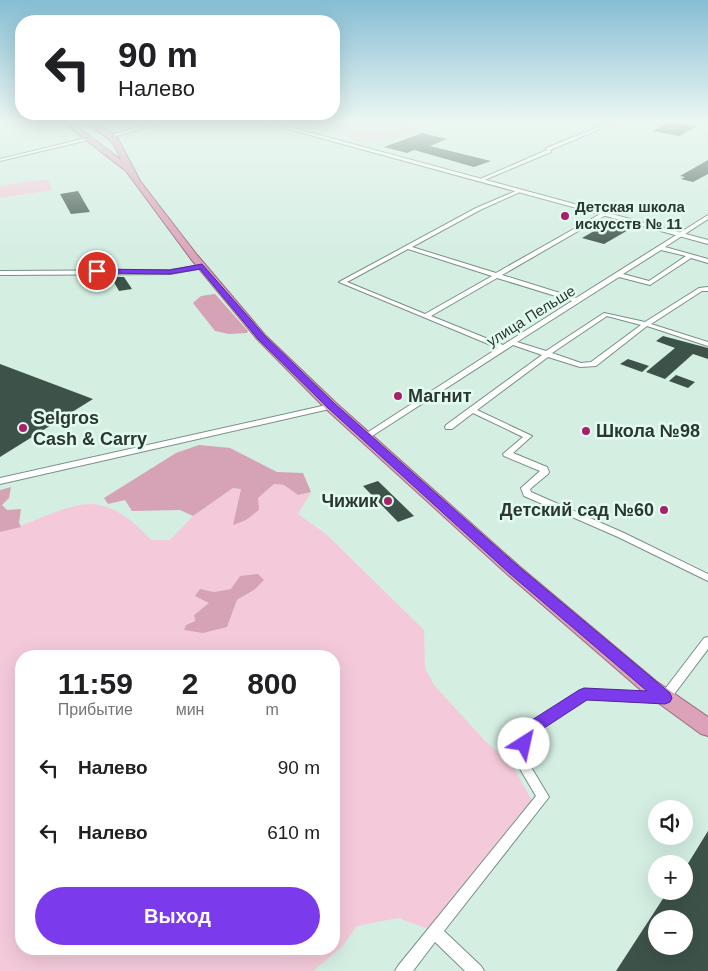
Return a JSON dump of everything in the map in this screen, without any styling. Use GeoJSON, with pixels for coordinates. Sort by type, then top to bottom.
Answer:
{"type":"FeatureCollection","features":[{"type":"Feature","properties":{"kind":"highway"},"geometry":{"type":"LineString","coordinates":[[128,169],[202,267],[261,337],[331,406],[513,570],[665,698],[708,728]]}},
{"type":"Feature","properties":{"kind":"street"},"geometry":{"type":"LineString","coordinates":[[433,167],[708,242]]}},
{"type":"Feature","properties":{"kind":"street"},"geometry":{"type":"LineString","coordinates":[[480,180],[510,167]]}},
{"type":"Feature","properties":{"kind":"street"},"geometry":{"type":"LineString","coordinates":[[504,348],[342,282],[478,209],[518,191]]}},
{"type":"Feature","properties":{"kind":"street"},"geometry":{"type":"LineString","coordinates":[[426,316],[604,214]]}},
{"type":"Feature","properties":{"kind":"street","name":"улица Пельше"},"geometry":{"type":"LineString","coordinates":[[366,436],[708,218]]}},
{"type":"Feature","properties":{"kind":"street"},"geometry":{"type":"LineString","coordinates":[[408,247],[578,301]]}},
{"type":"Feature","properties":{"kind":"street"},"geometry":{"type":"LineString","coordinates":[[662,248],[708,261]]}},
{"type":"Feature","properties":{"kind":"street"},"geometry":{"type":"LineString","coordinates":[[620,275],[645,283],[653,282],[690,256]]}},
{"type":"Feature","properties":{"kind":"street"},"geometry":{"type":"LineString","coordinates":[[0,272],[170,272],[202,267]]}},
{"type":"Feature","properties":{"kind":"street"},"geometry":{"type":"LineString","coordinates":[[513,343],[580,365],[593,364],[646,324],[701,289],[708,289]]}},
{"type":"Feature","properties":{"kind":"street"},"geometry":{"type":"LineString","coordinates":[[449,427],[547,354],[606,314],[646,324],[708,344]]}},
{"type":"Feature","properties":{"kind":"street"},"geometry":{"type":"LineString","coordinates":[[0,481],[331,406]]}},
{"type":"Feature","properties":{"kind":"street"},"geometry":{"type":"LineString","coordinates":[[472,410],[528,436],[507,454],[544,469],[545,472],[524,488],[527,494],[621,535],[708,578]]}},
{"type":"Feature","properties":{"kind":"street"},"geometry":{"type":"LineString","coordinates":[[403,971],[543,798],[519,757],[529,730],[584,694],[665,698],[708,640]]}},
{"type":"Feature","properties":{"kind":"street"},"geometry":{"type":"LineString","coordinates":[[434,931],[476,971]]}},
{"type":"Feature","properties":{"kind":"shaded area"},"geometry":{"type":"Polygon","coordinates":[[[47,179],[53,190],[0,198],[0,186],[47,179]]]}},
{"type":"Feature","properties":{"kind":"shaded area"},"geometry":{"type":"Polygon","coordinates":[[[215,294],[248,331],[247,333],[229,334],[215,331],[193,303],[201,296],[215,294]]]}},
{"type":"Feature","properties":{"kind":"shaded area"},"geometry":{"type":"Polygon","coordinates":[[[199,445],[230,448],[277,472],[303,473],[311,492],[298,495],[284,485],[274,484],[258,498],[259,510],[246,520],[233,525],[241,489],[233,488],[193,516],[180,510],[132,511],[125,500],[108,504],[104,498],[176,453],[199,445]]]}},
{"type":"Feature","properties":{"kind":"shaded area"},"geometry":{"type":"Polygon","coordinates":[[[274,484],[284,485],[298,495],[311,492],[298,514],[326,534],[424,630],[425,668],[434,685],[485,741],[511,763],[535,806],[434,931],[398,918],[357,926],[340,949],[340,650],[15,650],[15,955],[332,955],[313,971],[0,971],[0,532],[67,508],[89,504],[107,507],[124,516],[139,527],[151,540],[170,540],[193,516],[233,488],[241,489],[237,507],[258,498],[274,484]],[[231,589],[214,592],[209,603],[194,615],[195,621],[186,625],[227,627],[237,600],[254,590],[231,589]]]}},
{"type":"Feature","properties":{"kind":"shaded area"},"geometry":{"type":"Polygon","coordinates":[[[11,487],[9,498],[2,505],[7,510],[21,509],[19,523],[21,527],[0,532],[0,490],[11,487]]]}},
{"type":"Feature","properties":{"kind":"shaded area"},"geometry":{"type":"Polygon","coordinates":[[[258,574],[264,580],[254,590],[237,600],[227,627],[203,633],[184,630],[186,625],[195,621],[194,615],[209,603],[195,596],[200,589],[214,592],[231,589],[240,576],[258,574]]]}},
{"type":"Feature","properties":{"kind":"building"},"geometry":{"type":"Polygon","coordinates":[[[695,167],[708,167],[708,174],[693,182],[681,179],[685,177],[680,176],[695,167]]]}},
{"type":"Feature","properties":{"kind":"building"},"geometry":{"type":"Polygon","coordinates":[[[78,191],[90,212],[71,214],[60,194],[78,191]]]}},
{"type":"Feature","properties":{"kind":"building"},"geometry":{"type":"Polygon","coordinates":[[[608,223],[630,229],[604,244],[582,238],[608,223]]]}},
{"type":"Feature","properties":{"kind":"building"},"geometry":{"type":"Polygon","coordinates":[[[111,277],[124,277],[132,289],[119,291],[111,277]]]}},
{"type":"Feature","properties":{"kind":"building"},"geometry":{"type":"Polygon","coordinates":[[[663,336],[708,348],[708,359],[693,354],[665,379],[646,372],[675,348],[656,341],[663,336]]]}},
{"type":"Feature","properties":{"kind":"building"},"geometry":{"type":"Polygon","coordinates":[[[628,359],[649,366],[642,372],[620,364],[628,359]]]}},
{"type":"Feature","properties":{"kind":"building","name":"Selgros Cash & Carry"},"geometry":{"type":"Polygon","coordinates":[[[0,364],[93,399],[0,457],[0,364]]]}},
{"type":"Feature","properties":{"kind":"building"},"geometry":{"type":"Polygon","coordinates":[[[676,375],[695,382],[688,388],[669,381],[676,375]]]}},
{"type":"Feature","properties":{"kind":"building","name":"Чижик"},"geometry":{"type":"Polygon","coordinates":[[[378,481],[414,516],[398,522],[363,486],[378,481]]]}},
{"type":"Feature","properties":{"kind":"building"},"geometry":{"type":"Polygon","coordinates":[[[708,831],[708,971],[616,971],[648,922],[648,955],[693,955],[693,910],[656,910],[662,900],[693,900],[693,855],[708,831]]]}},
{"type":"Feature","properties":{"kind":"place","name":"Детская школа искусств № 11"},"geometry":{"type":"Point","coordinates":[565,216]}},
{"type":"Feature","properties":{"kind":"place","name":"Магнит"},"geometry":{"type":"Point","coordinates":[398,396]}},
{"type":"Feature","properties":{"kind":"place","name":"Selgros Cash & Carry"},"geometry":{"type":"Point","coordinates":[23,428]}},
{"type":"Feature","properties":{"kind":"place","name":"Школа №98"},"geometry":{"type":"Point","coordinates":[586,431]}},
{"type":"Feature","properties":{"kind":"place","name":"Чижик"},"geometry":{"type":"Point","coordinates":[388,501]}},
{"type":"Feature","properties":{"kind":"place","name":"Детский сад №60"},"geometry":{"type":"Point","coordinates":[664,510]}},
{"type":"Feature","properties":{"kind":"route"},"geometry":{"type":"LineString","coordinates":[[97,271],[170,272],[202,267],[234,302],[261,337],[331,406],[513,570],[665,698],[584,694],[529,730],[524,744]]}}]}
